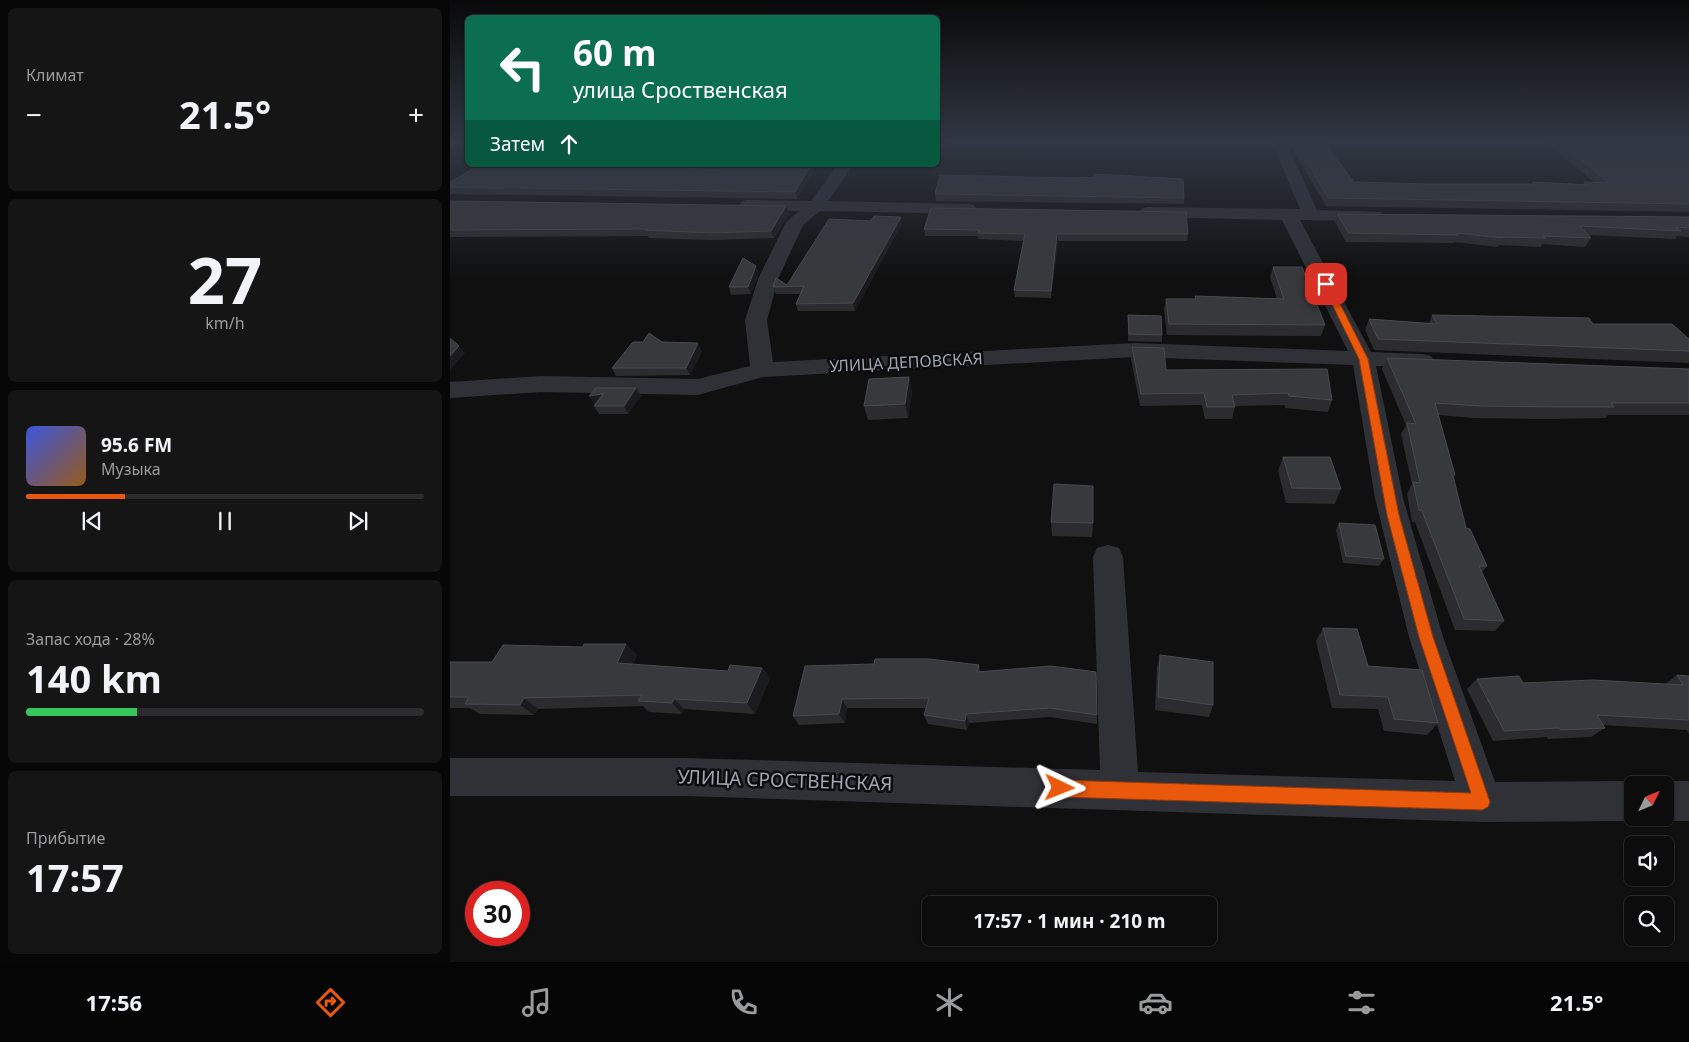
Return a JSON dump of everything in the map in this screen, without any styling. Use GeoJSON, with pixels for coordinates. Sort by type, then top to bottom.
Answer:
{"type":"FeatureCollection","features":[{"type":"Feature","properties":{"kind":"street"},"geometry":{"type":"LineString","coordinates":[[762,370],[756,320],[768,279],[795,222],[816,206],[830,187]]}},
{"type":"Feature","properties":{"kind":"street"},"geometry":{"type":"LineString","coordinates":[[1299,187],[1311,215]]}},
{"type":"Feature","properties":{"kind":"street"},"geometry":{"type":"LineString","coordinates":[[727,205],[983,209]]}},
{"type":"Feature","properties":{"kind":"street"},"geometry":{"type":"LineString","coordinates":[[1130,212],[1391,216]]}},
{"type":"Feature","properties":{"kind":"street"},"geometry":{"type":"LineString","coordinates":[[1288,214],[1364,359],[1389,498],[1426,637],[1482,802]]}},
{"type":"Feature","properties":{"kind":"street","name":"УЛИЦА ДЕПОВСКАЯ"},"geometry":{"type":"LineString","coordinates":[[450,390],[541,384],[698,387],[762,370],[1135,350],[1441,362]]}},
{"type":"Feature","properties":{"kind":"street"},"geometry":{"type":"LineString","coordinates":[[1108,557],[1120,790]]}},
{"type":"Feature","properties":{"kind":"street","name":"УЛИЦА СРОСТВЕНСКАЯ"},"geometry":{"type":"LineString","coordinates":[[450,777],[684,777],[1482,802],[1624,801]]}},
{"type":"Feature","properties":{"kind":"street"},"geometry":{"type":"LineString","coordinates":[[1674,801],[1689,801]]}},
{"type":"Feature","properties":{"kind":"building"},"geometry":{"type":"Polygon","coordinates":[[[450,187],[798,187],[795,192],[450,187]]]}},
{"type":"Feature","properties":{"kind":"building"},"geometry":{"type":"Polygon","coordinates":[[[937,187],[1183,187],[1184,198],[935,194],[937,187]]]}},
{"type":"Feature","properties":{"kind":"building"},"geometry":{"type":"Polygon","coordinates":[[[1322,187],[1689,187],[1689,204],[1328,198],[1322,187]]]}},
{"type":"Feature","properties":{"kind":"building"},"geometry":{"type":"Polygon","coordinates":[[[450,201],[786,206],[771,231],[711,233],[645,230],[647,229],[450,230],[450,201]]]}},
{"type":"Feature","properties":{"kind":"building"},"geometry":{"type":"Polygon","coordinates":[[[931,208],[1186,212],[1188,234],[1057,234],[1051,291],[1014,290],[1025,234],[978,233],[979,230],[924,229],[931,208]]]}},
{"type":"Feature","properties":{"kind":"building"},"geometry":{"type":"Polygon","coordinates":[[[1337,214],[1689,217],[1689,228],[1676,227],[1681,231],[1580,226],[1591,238],[1543,236],[1545,238],[1502,238],[1457,233],[1458,235],[1349,233],[1337,214]]]}},
{"type":"Feature","properties":{"kind":"building"},"geometry":{"type":"Polygon","coordinates":[[[874,216],[901,217],[853,303],[796,304],[804,286],[773,287],[776,278],[787,285],[829,219],[871,221],[874,216]]]}},
{"type":"Feature","properties":{"kind":"building"},"geometry":{"type":"Polygon","coordinates":[[[743,258],[756,266],[748,287],[729,287],[743,258]]]}},
{"type":"Feature","properties":{"kind":"building"},"geometry":{"type":"Polygon","coordinates":[[[1273,267],[1302,267],[1325,325],[1169,324],[1166,299],[1196,299],[1195,296],[1284,299],[1273,267]]]}},
{"type":"Feature","properties":{"kind":"building"},"geometry":{"type":"Polygon","coordinates":[[[1128,315],[1161,316],[1162,335],[1129,334],[1128,315]]]}},
{"type":"Feature","properties":{"kind":"building"},"geometry":{"type":"Polygon","coordinates":[[[1432,315],[1589,318],[1593,324],[1672,324],[1689,339],[1689,351],[1378,339],[1369,319],[1437,324],[1432,315]]]}},
{"type":"Feature","properties":{"kind":"building"},"geometry":{"type":"Polygon","coordinates":[[[649,333],[662,342],[698,343],[686,368],[612,368],[633,342],[643,342],[649,333]]]}},
{"type":"Feature","properties":{"kind":"building"},"geometry":{"type":"Polygon","coordinates":[[[450,338],[459,346],[450,356],[450,338]]]}},
{"type":"Feature","properties":{"kind":"building"},"geometry":{"type":"Polygon","coordinates":[[[1132,347],[1164,348],[1166,370],[1327,369],[1332,400],[1289,396],[1288,393],[1232,395],[1235,407],[1207,407],[1204,393],[1141,394],[1132,347]]]}},
{"type":"Feature","properties":{"kind":"building"},"geometry":{"type":"Polygon","coordinates":[[[1387,358],[1689,369],[1689,403],[1611,403],[1614,407],[1555,407],[1435,403],[1455,475],[1453,476],[1466,528],[1470,529],[1487,566],[1479,566],[1504,621],[1464,619],[1422,511],[1419,510],[1413,482],[1420,483],[1407,423],[1416,424],[1387,358]]]}},
{"type":"Feature","properties":{"kind":"building"},"geometry":{"type":"Polygon","coordinates":[[[909,377],[905,404],[864,406],[869,379],[909,377]]]}},
{"type":"Feature","properties":{"kind":"building"},"geometry":{"type":"Polygon","coordinates":[[[596,388],[636,388],[624,406],[594,406],[603,394],[589,396],[596,388]]]}},
{"type":"Feature","properties":{"kind":"building"},"geometry":{"type":"Polygon","coordinates":[[[1283,457],[1330,457],[1341,489],[1292,488],[1283,457]]]}},
{"type":"Feature","properties":{"kind":"building"},"geometry":{"type":"Polygon","coordinates":[[[1054,484],[1093,486],[1093,523],[1051,522],[1054,484]]]}},
{"type":"Feature","properties":{"kind":"building"},"geometry":{"type":"Polygon","coordinates":[[[1339,523],[1375,525],[1384,559],[1346,556],[1339,523]]]}},
{"type":"Feature","properties":{"kind":"building"},"geometry":{"type":"Polygon","coordinates":[[[1323,628],[1357,629],[1368,666],[1422,670],[1438,723],[1394,719],[1388,697],[1340,695],[1323,628]]]}},
{"type":"Feature","properties":{"kind":"building"},"geometry":{"type":"Polygon","coordinates":[[[584,644],[626,644],[617,663],[728,671],[730,665],[762,668],[747,703],[674,699],[672,703],[638,701],[642,695],[524,698],[520,705],[465,704],[469,697],[450,697],[450,662],[492,662],[503,645],[583,647],[584,644]]]}},
{"type":"Feature","properties":{"kind":"building"},"geometry":{"type":"Polygon","coordinates":[[[1160,655],[1213,662],[1213,705],[1158,697],[1160,655]]]}},
{"type":"Feature","properties":{"kind":"building"},"geometry":{"type":"Polygon","coordinates":[[[875,659],[929,659],[979,665],[977,672],[1051,666],[1096,672],[1097,715],[1050,708],[966,714],[965,721],[924,715],[929,698],[842,699],[839,714],[793,716],[805,666],[874,664],[875,659]]]}},
{"type":"Feature","properties":{"kind":"building"},"geometry":{"type":"Polygon","coordinates":[[[1677,675],[1689,676],[1689,720],[1597,715],[1605,728],[1561,730],[1559,728],[1504,731],[1477,679],[1519,676],[1523,683],[1593,680],[1683,685],[1677,675]]]}},
{"type":"Feature","properties":{"kind":"route"},"geometry":{"type":"LineString","coordinates":[[1060,788],[1482,802],[1426,637],[1393,515],[1364,359],[1326,284]]}}]}
